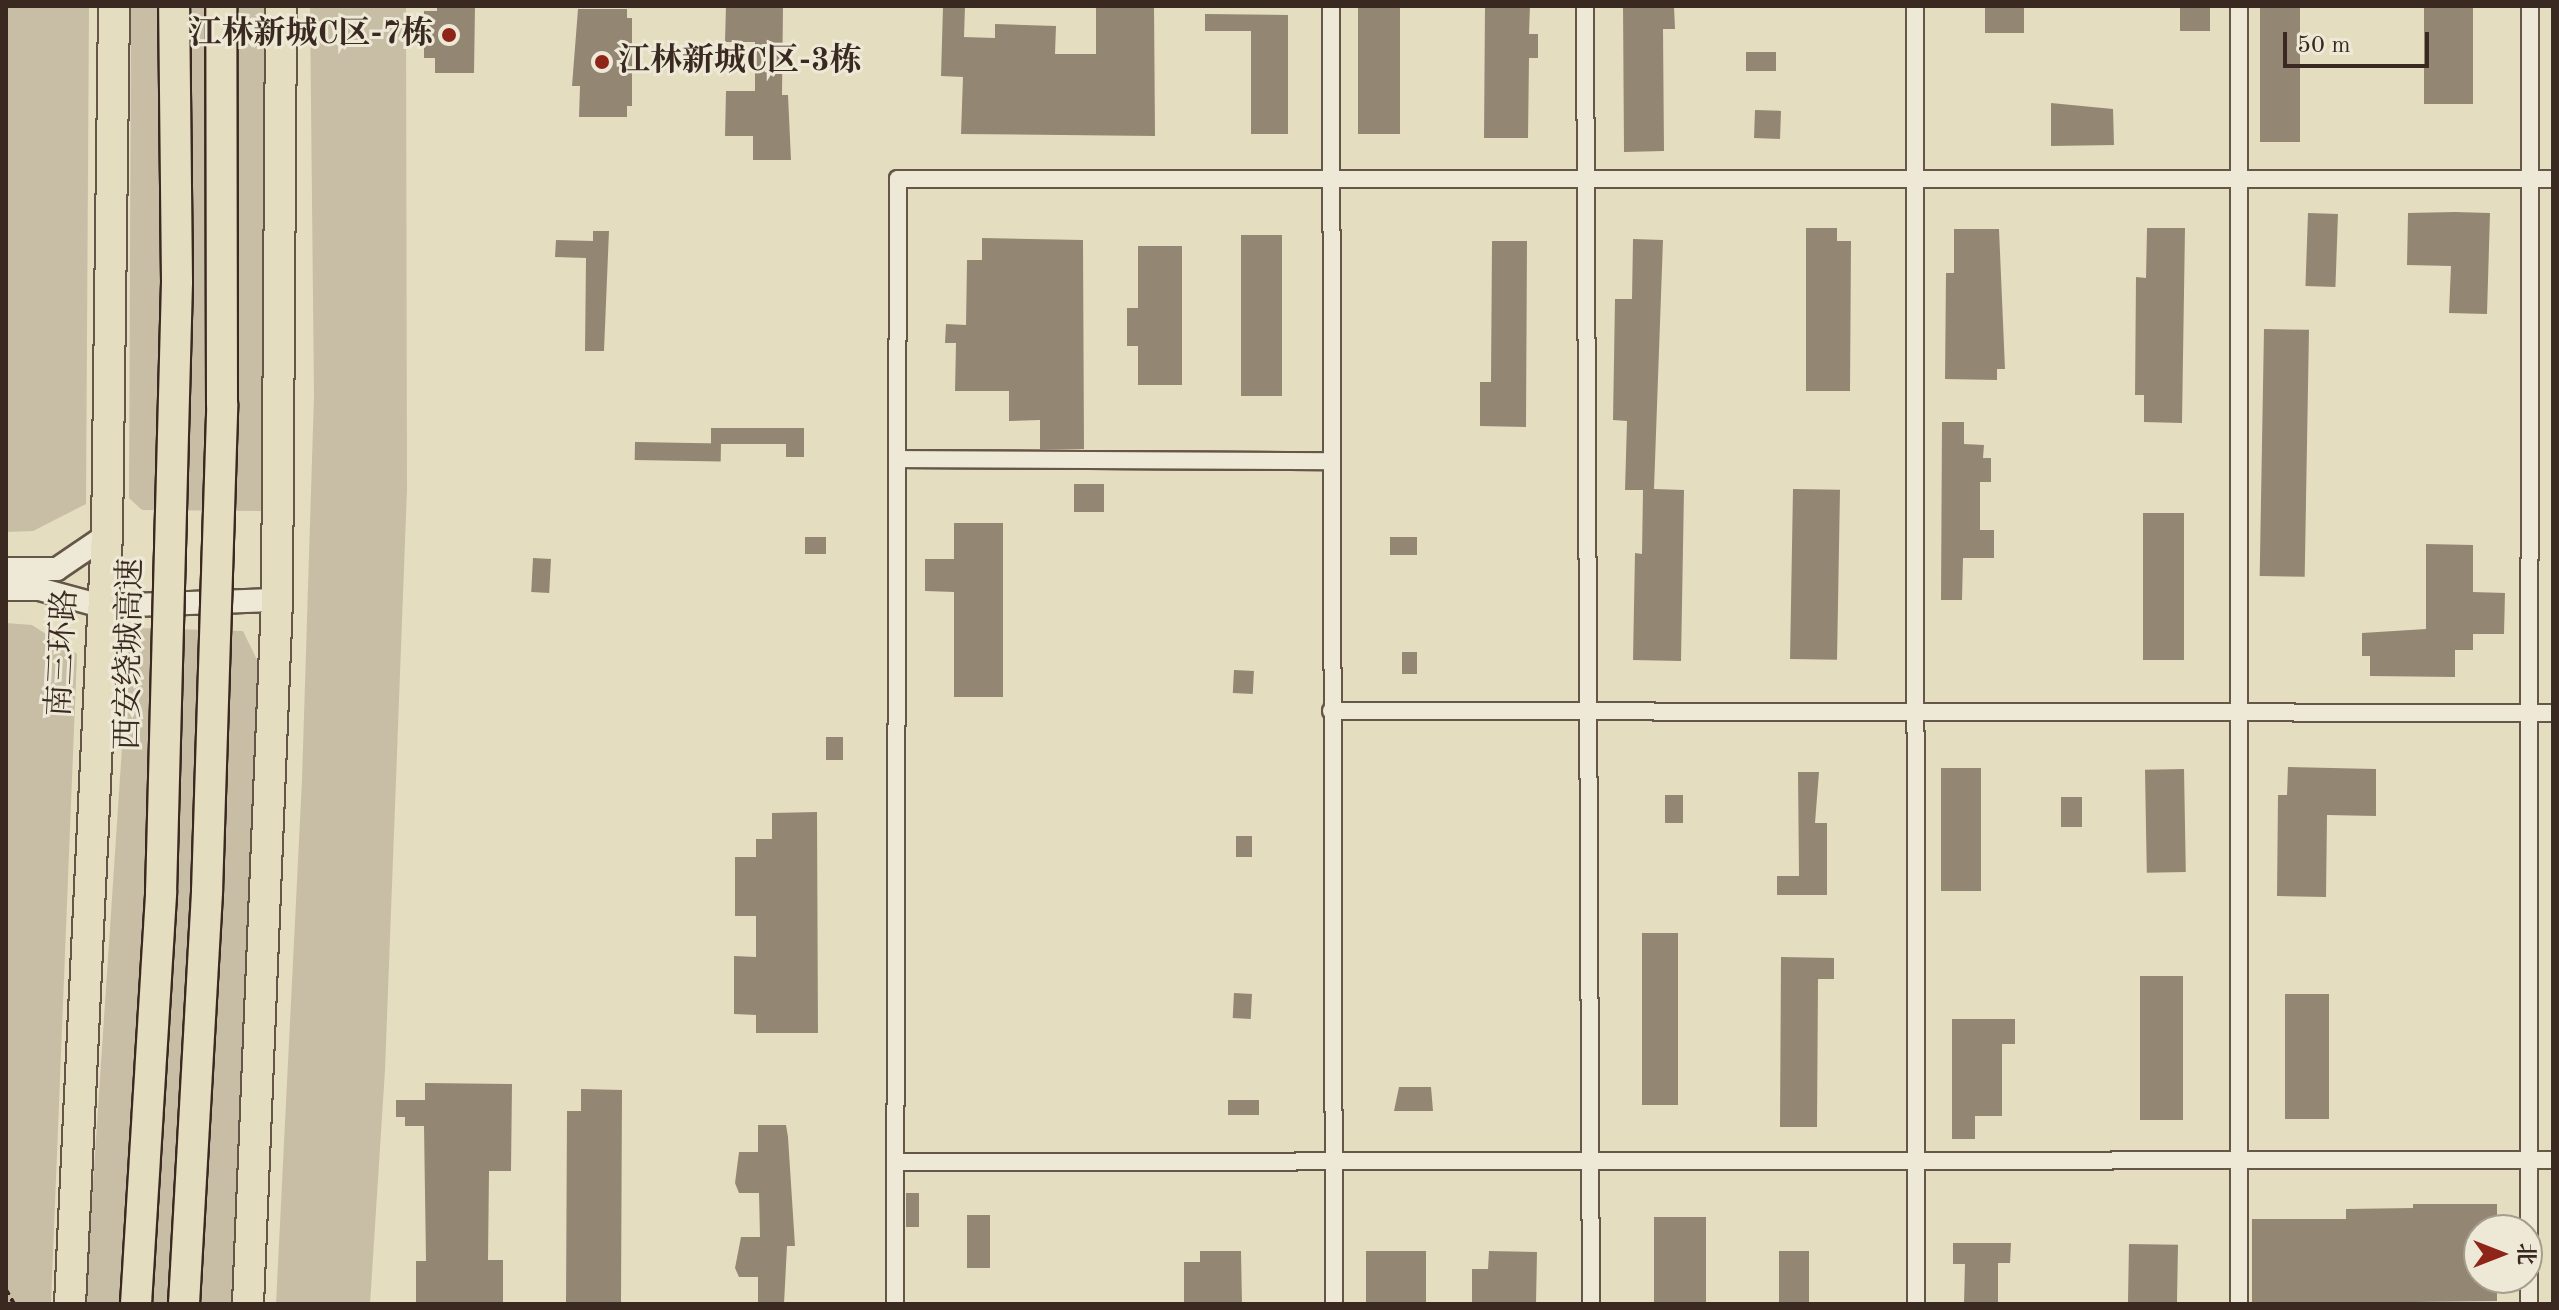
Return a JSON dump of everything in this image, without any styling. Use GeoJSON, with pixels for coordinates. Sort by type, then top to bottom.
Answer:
{"type":"FeatureCollection","features":[{"type":"Feature","properties":{"kind":"highway","name":"南三环路"},"geometry":{"type":"LineString","coordinates":[[70,1304],[101,606],[107,535],[114,6]]}},
{"type":"Feature","properties":{"kind":"highway","name":"西安绕城高速"},"geometry":{"type":"LineString","coordinates":[[136,1304],[161,893],[177,282],[174,6]]}},
{"type":"Feature","properties":{"kind":"highway"},"geometry":{"type":"LineString","coordinates":[[184,1304],[207,892],[222,420],[221,6]]}},
{"type":"Feature","properties":{"kind":"highway"},"geometry":{"type":"LineString","coordinates":[[248,1304],[277,600],[281,6]]}},
{"type":"Feature","properties":{"kind":"street"},"geometry":{"type":"LineString","coordinates":[[1331,6],[1334,1304]]}},
{"type":"Feature","properties":{"kind":"street"},"geometry":{"type":"LineString","coordinates":[[1585,6],[1591,1304]]}},
{"type":"Feature","properties":{"kind":"street"},"geometry":{"type":"LineString","coordinates":[[1915,6],[1916,1304]]}},
{"type":"Feature","properties":{"kind":"street"},"geometry":{"type":"LineString","coordinates":[[2239,6],[2239,1304]]}},
{"type":"Feature","properties":{"kind":"street"},"geometry":{"type":"LineString","coordinates":[[2529,1304],[2530,6]]}},
{"type":"Feature","properties":{"kind":"street"},"geometry":{"type":"LineString","coordinates":[[895,1304],[898,179],[2553,179]]}},
{"type":"Feature","properties":{"kind":"street"},"geometry":{"type":"LineString","coordinates":[[897,459],[1330,461]]}},
{"type":"Feature","properties":{"kind":"street"},"geometry":{"type":"LineString","coordinates":[[6,569],[57,569],[107,535]]}},
{"type":"Feature","properties":{"kind":"street"},"geometry":{"type":"LineString","coordinates":[[6,589],[39,589],[101,606],[277,600]]}},
{"type":"Feature","properties":{"kind":"street"},"geometry":{"type":"LineString","coordinates":[[1331,711],[1588,714],[2553,713]]}},
{"type":"Feature","properties":{"kind":"street"},"geometry":{"type":"LineString","coordinates":[[895,1162],[2553,1160]]}},
{"type":"Feature","properties":{"kind":"path"},"geometry":{"type":"LineString","coordinates":[[6,1290],[14,1304]]}},
{"type":"Feature","properties":{"kind":"shaded area"},"geometry":{"type":"Polygon","coordinates":[[[6,6],[89,6],[86,504],[33,531],[6,532],[6,6]]]}},
{"type":"Feature","properties":{"kind":"shaded area"},"geometry":{"type":"Polygon","coordinates":[[[131,6],[265,6],[264,511],[142,510],[129,498],[131,6]]]}},
{"type":"Feature","properties":{"kind":"shaded area"},"geometry":{"type":"Polygon","coordinates":[[[310,6],[406,6],[407,489],[385,1070],[370,1304],[276,1304],[302,780],[314,396],[310,6]]]}},
{"type":"Feature","properties":{"kind":"shaded area"},"geometry":{"type":"Polygon","coordinates":[[[6,623],[32,625],[77,654],[51,1304],[6,1304],[6,623]]]}},
{"type":"Feature","properties":{"kind":"shaded area"},"geometry":{"type":"Polygon","coordinates":[[[138,628],[243,631],[259,664],[231,1304],[85,1304],[129,642],[138,628]]]}},
{"type":"Feature","properties":{"kind":"building","name":"江林新城C区-7栋"},"geometry":{"type":"Polygon","coordinates":[[[437,6],[475,6],[474,73],[435,73],[435,58],[424,58],[424,11],[437,11],[437,6]]]}},
{"type":"Feature","properties":{"kind":"building"},"geometry":{"type":"Polygon","coordinates":[[[726,6],[783,6],[782,95],[788,95],[791,160],[753,160],[753,136],[725,136],[726,91],[755,91],[755,42],[725,42],[726,6]]]}},
{"type":"Feature","properties":{"kind":"building"},"geometry":{"type":"Polygon","coordinates":[[[943,6],[965,6],[964,37],[995,38],[995,24],[1056,26],[1055,54],[1096,54],[1096,6],[1154,6],[1155,136],[961,134],[963,77],[941,76],[943,6]]]}},
{"type":"Feature","properties":{"kind":"building"},"geometry":{"type":"Polygon","coordinates":[[[1358,6],[1400,6],[1400,134],[1358,134],[1358,6]]]}},
{"type":"Feature","properties":{"kind":"building"},"geometry":{"type":"Polygon","coordinates":[[[1485,6],[1530,6],[1529,34],[1538,34],[1538,58],[1529,58],[1528,138],[1484,138],[1485,6]]]}},
{"type":"Feature","properties":{"kind":"building"},"geometry":{"type":"Polygon","coordinates":[[[1623,6],[1674,6],[1675,29],[1663,29],[1664,151],[1624,152],[1623,6]]]}},
{"type":"Feature","properties":{"kind":"building"},"geometry":{"type":"Polygon","coordinates":[[[1985,6],[2024,6],[2024,33],[1985,33],[1985,6]]]}},
{"type":"Feature","properties":{"kind":"building"},"geometry":{"type":"Polygon","coordinates":[[[2180,6],[2210,6],[2210,31],[2180,31],[2180,6]]]}},
{"type":"Feature","properties":{"kind":"building"},"geometry":{"type":"Polygon","coordinates":[[[2260,6],[2300,6],[2300,142],[2260,142],[2260,6]]]}},
{"type":"Feature","properties":{"kind":"building"},"geometry":{"type":"Polygon","coordinates":[[[2424,6],[2473,6],[2473,104],[2424,104],[2424,6]]]}},
{"type":"Feature","properties":{"kind":"building","name":"江林新城C区-3栋"},"geometry":{"type":"Polygon","coordinates":[[[578,9],[627,9],[627,18],[632,18],[632,106],[627,106],[627,117],[579,117],[580,86],[572,86],[578,9]]]}},
{"type":"Feature","properties":{"kind":"building"},"geometry":{"type":"Polygon","coordinates":[[[1205,14],[1288,15],[1288,134],[1251,134],[1251,31],[1205,31],[1205,14]]]}},
{"type":"Feature","properties":{"kind":"building"},"geometry":{"type":"Polygon","coordinates":[[[1746,52],[1776,52],[1776,71],[1746,71],[1746,52]]]}},
{"type":"Feature","properties":{"kind":"building"},"geometry":{"type":"Polygon","coordinates":[[[2051,103],[2113,109],[2114,145],[2051,146],[2051,103]]]}},
{"type":"Feature","properties":{"kind":"building"},"geometry":{"type":"Polygon","coordinates":[[[1755,110],[1781,111],[1780,139],[1754,138],[1755,110]]]}},
{"type":"Feature","properties":{"kind":"building"},"geometry":{"type":"Polygon","coordinates":[[[2308,213],[2338,214],[2335,287],[2305,286],[2308,213]]]}},
{"type":"Feature","properties":{"kind":"building"},"geometry":{"type":"Polygon","coordinates":[[[2408,213],[2490,213],[2487,314],[2449,313],[2451,266],[2407,265],[2408,213]]]}},
{"type":"Feature","properties":{"kind":"building"},"geometry":{"type":"Polygon","coordinates":[[[1806,228],[1837,228],[1837,241],[1851,241],[1850,391],[1806,391],[1806,228]]]}},
{"type":"Feature","properties":{"kind":"building"},"geometry":{"type":"Polygon","coordinates":[[[2147,228],[2185,228],[2182,423],[2144,422],[2144,395],[2135,395],[2136,277],[2146,278],[2147,228]]]}},
{"type":"Feature","properties":{"kind":"building"},"geometry":{"type":"Polygon","coordinates":[[[1954,229],[1999,229],[2005,369],[1997,369],[1997,380],[1945,379],[1946,273],[1954,273],[1954,229]]]}},
{"type":"Feature","properties":{"kind":"building"},"geometry":{"type":"Polygon","coordinates":[[[593,231],[609,231],[604,351],[585,351],[586,258],[555,257],[556,240],[593,241],[593,231]]]}},
{"type":"Feature","properties":{"kind":"building"},"geometry":{"type":"Polygon","coordinates":[[[1241,235],[1282,235],[1282,396],[1241,396],[1241,235]]]}},
{"type":"Feature","properties":{"kind":"building"},"geometry":{"type":"Polygon","coordinates":[[[982,238],[1083,240],[1084,449],[1040,449],[1040,420],[1009,421],[1009,391],[955,391],[956,343],[945,343],[946,324],[966,325],[967,260],[982,260],[982,238]]]}},
{"type":"Feature","properties":{"kind":"building"},"geometry":{"type":"Polygon","coordinates":[[[1633,239],[1663,240],[1654,489],[1684,490],[1681,661],[1633,660],[1635,553],[1642,554],[1643,490],[1625,490],[1627,421],[1613,420],[1615,299],[1632,299],[1633,239]]]}},
{"type":"Feature","properties":{"kind":"building"},"geometry":{"type":"Polygon","coordinates":[[[1492,241],[1527,241],[1526,427],[1480,426],[1480,382],[1491,382],[1492,241]]]}},
{"type":"Feature","properties":{"kind":"building"},"geometry":{"type":"Polygon","coordinates":[[[1138,246],[1182,246],[1182,385],[1138,385],[1138,346],[1127,346],[1127,308],[1138,308],[1138,246]]]}},
{"type":"Feature","properties":{"kind":"building"},"geometry":{"type":"Polygon","coordinates":[[[2264,329],[2309,330],[2305,577],[2260,576],[2264,329]]]}},
{"type":"Feature","properties":{"kind":"building"},"geometry":{"type":"Polygon","coordinates":[[[1942,422],[1964,422],[1964,444],[1984,445],[1983,458],[1991,458],[1991,482],[1980,482],[1980,530],[1994,530],[1994,558],[1963,558],[1962,600],[1941,600],[1942,422]]]}},
{"type":"Feature","properties":{"kind":"building"},"geometry":{"type":"Polygon","coordinates":[[[711,428],[804,428],[804,457],[786,457],[786,444],[711,444],[711,428]]]}},
{"type":"Feature","properties":{"kind":"building"},"geometry":{"type":"Polygon","coordinates":[[[635,442],[721,444],[721,461],[635,460],[635,442]]]}},
{"type":"Feature","properties":{"kind":"building"},"geometry":{"type":"Polygon","coordinates":[[[1074,484],[1104,484],[1104,512],[1074,512],[1074,484]]]}},
{"type":"Feature","properties":{"kind":"building"},"geometry":{"type":"Polygon","coordinates":[[[1793,489],[1840,490],[1837,660],[1790,659],[1793,489]]]}},
{"type":"Feature","properties":{"kind":"building"},"geometry":{"type":"Polygon","coordinates":[[[2143,513],[2184,513],[2184,660],[2143,660],[2143,513]]]}},
{"type":"Feature","properties":{"kind":"building"},"geometry":{"type":"Polygon","coordinates":[[[954,523],[1003,523],[1003,697],[954,697],[954,592],[925,591],[925,559],[954,559],[954,523]]]}},
{"type":"Feature","properties":{"kind":"building"},"geometry":{"type":"Polygon","coordinates":[[[805,537],[826,537],[826,554],[805,554],[805,537]]]}},
{"type":"Feature","properties":{"kind":"building"},"geometry":{"type":"Polygon","coordinates":[[[1390,537],[1417,537],[1417,555],[1390,555],[1390,537]]]}},
{"type":"Feature","properties":{"kind":"building"},"geometry":{"type":"Polygon","coordinates":[[[2426,544],[2473,545],[2473,592],[2505,593],[2504,634],[2473,634],[2473,650],[2455,650],[2455,677],[2370,676],[2370,656],[2362,656],[2362,633],[2426,629],[2426,544]]]}},
{"type":"Feature","properties":{"kind":"building"},"geometry":{"type":"Polygon","coordinates":[[[533,558],[551,559],[549,593],[531,592],[533,558]]]}},
{"type":"Feature","properties":{"kind":"building"},"geometry":{"type":"Polygon","coordinates":[[[1402,652],[1417,652],[1417,674],[1402,674],[1402,652]]]}},
{"type":"Feature","properties":{"kind":"building"},"geometry":{"type":"Polygon","coordinates":[[[1234,670],[1254,671],[1253,694],[1233,693],[1234,670]]]}},
{"type":"Feature","properties":{"kind":"building"},"geometry":{"type":"Polygon","coordinates":[[[826,737],[843,737],[843,760],[826,760],[826,737]]]}},
{"type":"Feature","properties":{"kind":"building"},"geometry":{"type":"Polygon","coordinates":[[[2288,767],[2376,769],[2376,816],[2327,815],[2326,897],[2277,896],[2278,795],[2287,795],[2288,767]]]}},
{"type":"Feature","properties":{"kind":"building"},"geometry":{"type":"Polygon","coordinates":[[[1941,768],[1981,768],[1981,891],[1941,891],[1941,768]]]}},
{"type":"Feature","properties":{"kind":"building"},"geometry":{"type":"Polygon","coordinates":[[[2184,769],[2186,872],[2147,873],[2145,770],[2184,769]]]}},
{"type":"Feature","properties":{"kind":"building"},"geometry":{"type":"Polygon","coordinates":[[[1798,772],[1819,772],[1815,823],[1827,823],[1827,895],[1777,895],[1777,876],[1799,876],[1798,772]]]}},
{"type":"Feature","properties":{"kind":"building"},"geometry":{"type":"Polygon","coordinates":[[[1665,795],[1683,795],[1683,823],[1665,823],[1665,795]]]}},
{"type":"Feature","properties":{"kind":"building"},"geometry":{"type":"Polygon","coordinates":[[[2061,797],[2082,797],[2082,827],[2061,827],[2061,797]]]}},
{"type":"Feature","properties":{"kind":"building"},"geometry":{"type":"Polygon","coordinates":[[[817,812],[818,1033],[756,1033],[756,1015],[734,1014],[734,956],[756,957],[756,916],[735,916],[735,857],[756,857],[756,839],[772,839],[772,813],[817,812]]]}},
{"type":"Feature","properties":{"kind":"building"},"geometry":{"type":"Polygon","coordinates":[[[1236,836],[1252,836],[1252,857],[1236,857],[1236,836]]]}},
{"type":"Feature","properties":{"kind":"building"},"geometry":{"type":"Polygon","coordinates":[[[1642,933],[1678,933],[1678,1105],[1642,1105],[1642,933]]]}},
{"type":"Feature","properties":{"kind":"building"},"geometry":{"type":"Polygon","coordinates":[[[1781,957],[1834,958],[1834,979],[1818,979],[1817,1127],[1780,1127],[1781,957]]]}},
{"type":"Feature","properties":{"kind":"building"},"geometry":{"type":"Polygon","coordinates":[[[2140,976],[2183,976],[2183,1120],[2140,1120],[2140,976]]]}},
{"type":"Feature","properties":{"kind":"building"},"geometry":{"type":"Polygon","coordinates":[[[1234,993],[1252,994],[1251,1019],[1233,1018],[1234,993]]]}},
{"type":"Feature","properties":{"kind":"building"},"geometry":{"type":"Polygon","coordinates":[[[2285,994],[2329,994],[2329,1119],[2285,1119],[2285,994]]]}},
{"type":"Feature","properties":{"kind":"building"},"geometry":{"type":"Polygon","coordinates":[[[1952,1019],[2015,1019],[2015,1044],[2002,1044],[2002,1116],[1975,1116],[1975,1139],[1952,1139],[1952,1019]]]}},
{"type":"Feature","properties":{"kind":"building"},"geometry":{"type":"Polygon","coordinates":[[[425,1083],[512,1084],[511,1171],[489,1171],[488,1260],[503,1260],[503,1304],[416,1304],[416,1261],[426,1261],[424,1126],[405,1126],[405,1117],[396,1117],[396,1100],[425,1100],[425,1083]]]}},
{"type":"Feature","properties":{"kind":"building"},"geometry":{"type":"Polygon","coordinates":[[[1399,1087],[1431,1087],[1433,1111],[1394,1111],[1399,1087]]]}},
{"type":"Feature","properties":{"kind":"building"},"geometry":{"type":"Polygon","coordinates":[[[581,1089],[622,1090],[621,1304],[566,1304],[567,1111],[581,1111],[581,1089]]]}},
{"type":"Feature","properties":{"kind":"building"},"geometry":{"type":"Polygon","coordinates":[[[1228,1100],[1259,1100],[1259,1115],[1228,1115],[1228,1100]]]}},
{"type":"Feature","properties":{"kind":"building"},"geometry":{"type":"Polygon","coordinates":[[[758,1125],[786,1125],[788,1137],[795,1246],[787,1246],[784,1304],[758,1304],[758,1277],[739,1277],[735,1268],[741,1237],[760,1237],[759,1193],[739,1193],[735,1183],[739,1152],[758,1152],[758,1125]]]}},
{"type":"Feature","properties":{"kind":"building"},"geometry":{"type":"Polygon","coordinates":[[[906,1193],[919,1193],[919,1227],[906,1227],[906,1193]]]}},
{"type":"Feature","properties":{"kind":"building"},"geometry":{"type":"Polygon","coordinates":[[[2413,1204],[2497,1204],[2497,1214],[2463,1214],[2463,1294],[2497,1294],[2497,1301],[2252,1304],[2252,1219],[2346,1219],[2346,1209],[2413,1208],[2413,1204]]]}},
{"type":"Feature","properties":{"kind":"building"},"geometry":{"type":"Polygon","coordinates":[[[967,1215],[990,1215],[990,1268],[967,1268],[967,1215]]]}},
{"type":"Feature","properties":{"kind":"building"},"geometry":{"type":"Polygon","coordinates":[[[1654,1217],[1706,1217],[1706,1304],[1654,1304],[1654,1217]]]}},
{"type":"Feature","properties":{"kind":"building"},"geometry":{"type":"Polygon","coordinates":[[[1953,1243],[2011,1243],[2010,1263],[1998,1263],[1998,1304],[1964,1304],[1965,1264],[1953,1264],[1953,1243]]]}},
{"type":"Feature","properties":{"kind":"building"},"geometry":{"type":"Polygon","coordinates":[[[2129,1244],[2178,1245],[2177,1304],[2128,1304],[2129,1244]]]}},
{"type":"Feature","properties":{"kind":"building"},"geometry":{"type":"Polygon","coordinates":[[[1200,1251],[1241,1251],[1242,1304],[1184,1304],[1184,1262],[1200,1262],[1200,1251]]]}},
{"type":"Feature","properties":{"kind":"building"},"geometry":{"type":"Polygon","coordinates":[[[1366,1251],[1426,1251],[1426,1304],[1366,1304],[1366,1251]]]}},
{"type":"Feature","properties":{"kind":"building"},"geometry":{"type":"Polygon","coordinates":[[[1489,1251],[1537,1252],[1536,1304],[1472,1304],[1472,1269],[1488,1269],[1489,1251]]]}},
{"type":"Feature","properties":{"kind":"building"},"geometry":{"type":"Polygon","coordinates":[[[1779,1251],[1809,1251],[1809,1304],[1779,1304],[1779,1251]]]}},
{"type":"Feature","properties":{"kind":"place","name":"江林新城C区-7栋"},"geometry":{"type":"Point","coordinates":[449,35]}},
{"type":"Feature","properties":{"kind":"place","name":"江林新城C区-3栋"},"geometry":{"type":"Point","coordinates":[602,62]}}]}
